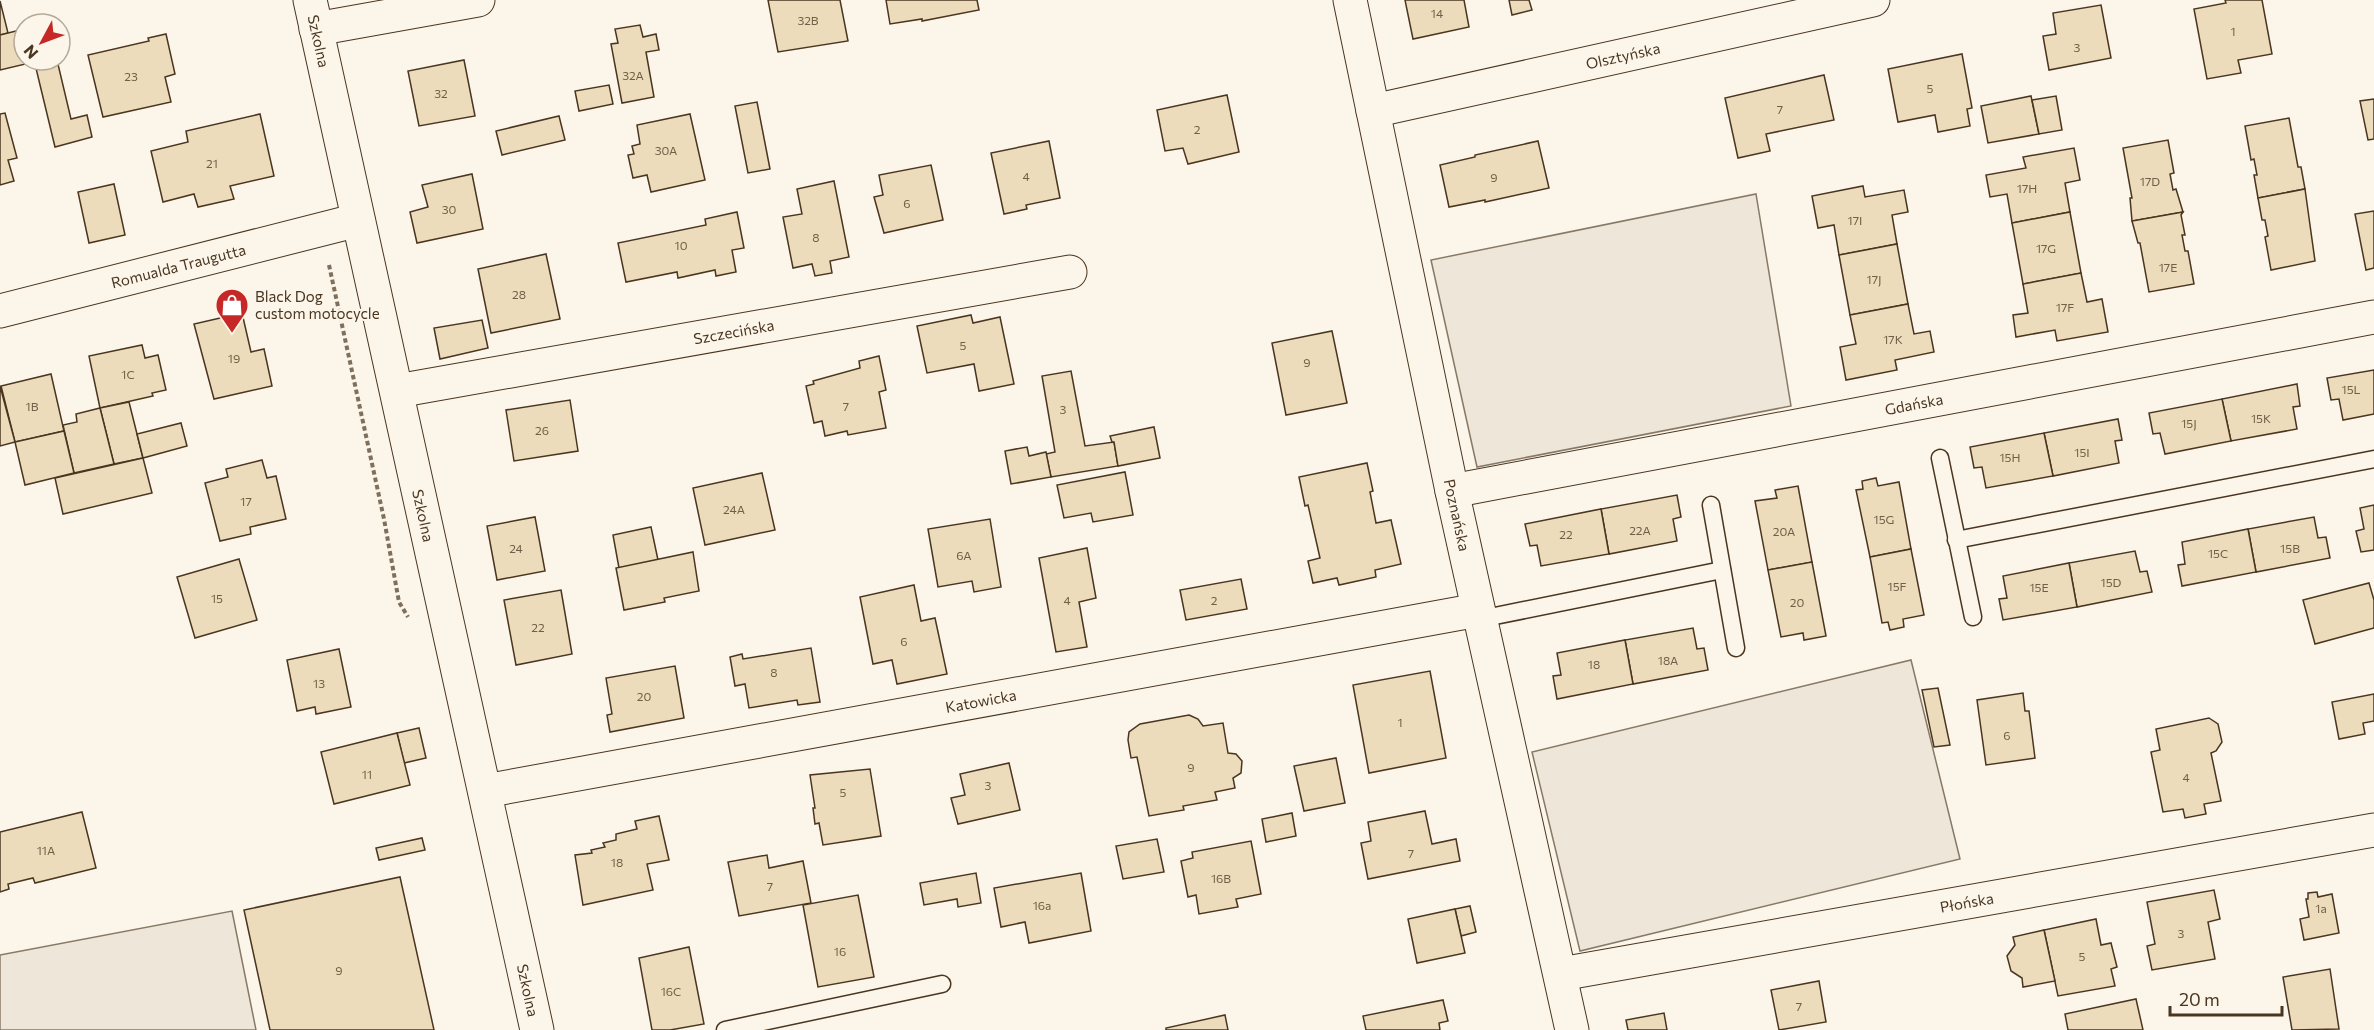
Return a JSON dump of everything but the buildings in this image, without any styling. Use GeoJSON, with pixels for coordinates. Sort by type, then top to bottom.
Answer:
{"type":"FeatureCollection","features":[{"type":"Feature","properties":{"kind":"street"},"geometry":{"type":"LineString","coordinates":[[313,15],[478,0]]}},
{"type":"Feature","properties":{"kind":"street","name":"Poznańska"},"geometry":{"type":"LineString","coordinates":[[1350,0],[1452,490],[1572,1030]]}},
{"type":"Feature","properties":{"kind":"street","name":"Olsztyńska"},"geometry":{"type":"LineString","coordinates":[[1373,111],[1873,0]]}},
{"type":"Feature","properties":{"kind":"street","name":"Szkolna"},"geometry":{"type":"LineString","coordinates":[[313,15],[537,1030]]}},
{"type":"Feature","properties":{"kind":"street","name":"Romualda Traugutta"},"geometry":{"type":"LineString","coordinates":[[0,311],[358,220]]}},
{"type":"Feature","properties":{"kind":"street","name":"Szczecińska"},"geometry":{"type":"LineString","coordinates":[[397,391],[1070,272]]}},
{"type":"Feature","properties":{"kind":"street","name":"Gdańska"},"geometry":{"type":"LineString","coordinates":[[1452,490],[2374,318]]}},
{"type":"Feature","properties":{"kind":"street","name":"Katowicka"},"geometry":{"type":"LineString","coordinates":[[485,791],[1479,614]]}},
{"type":"Feature","properties":{"kind":"street","name":"Płońska"},"geometry":{"type":"LineString","coordinates":[[1561,974],[2374,830]]}},
{"type":"Feature","properties":{"kind":"lane"},"geometry":{"type":"LineString","coordinates":[[1940,458],[1973,617]]}},
{"type":"Feature","properties":{"kind":"lane"},"geometry":{"type":"LineString","coordinates":[[1956,540],[2374,459]]}},
{"type":"Feature","properties":{"kind":"lane"},"geometry":{"type":"LineString","coordinates":[[1711,505],[1737,648]]}},
{"type":"Feature","properties":{"kind":"lane"},"geometry":{"type":"LineString","coordinates":[[1479,614],[1722,570]]}},
{"type":"Feature","properties":{"kind":"lane"},"geometry":{"type":"LineString","coordinates":[[725,1030],[942,984]]}},
{"type":"Feature","properties":{"kind":"shaded area"},"geometry":{"type":"Polygon","coordinates":[[[1756,194],[1791,406],[1477,467],[1431,260],[1756,194]]]}},
{"type":"Feature","properties":{"kind":"shaded area"},"geometry":{"type":"Polygon","coordinates":[[[1911,660],[1960,859],[1580,951],[1532,752],[1911,660]]]}},
{"type":"Feature","properties":{"kind":"shaded area"},"geometry":{"type":"Polygon","coordinates":[[[232,911],[256,1030],[0,1030],[0,955],[232,911]]]}},
{"type":"Feature","properties":{"kind":"place","name":"Black Dog custom motocycle"},"geometry":{"type":"Point","coordinates":[232,334]}}]}
